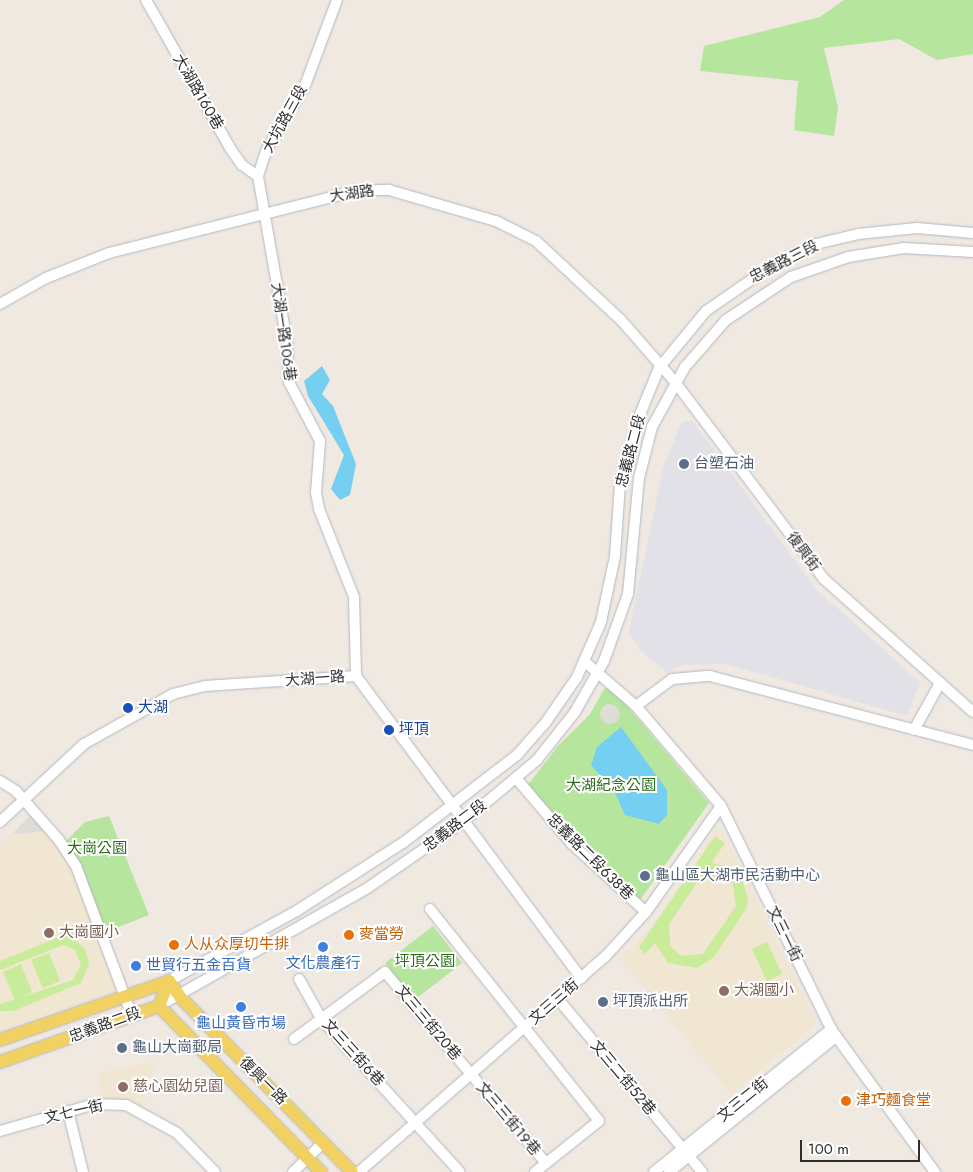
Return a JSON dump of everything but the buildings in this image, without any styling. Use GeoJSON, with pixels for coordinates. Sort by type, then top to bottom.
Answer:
{"type":"FeatureCollection","features":[{"type":"Feature","properties":{"kind":"main road","name":"忠義路二段"},"geometry":{"type":"LineString","coordinates":[[0,1040],[126,999],[169,981]]}},
{"type":"Feature","properties":{"kind":"main road","name":"復興一路"},"geometry":{"type":"LineString","coordinates":[[169,981],[180,997],[352,1172]]}},
{"type":"Feature","properties":{"kind":"main road"},"geometry":{"type":"LineString","coordinates":[[158,1006],[169,981]]}},
{"type":"Feature","properties":{"kind":"main road","name":"忠義路二段"},"geometry":{"type":"LineString","coordinates":[[0,1062],[158,1006]]}},
{"type":"Feature","properties":{"kind":"main road","name":"復興一路"},"geometry":{"type":"LineString","coordinates":[[158,1006],[321,1172]]}},
{"type":"Feature","properties":{"kind":"street","name":"大湖路160巷"},"geometry":{"type":"LineString","coordinates":[[146,0],[230,148],[242,165],[258,176]]}},
{"type":"Feature","properties":{"kind":"street","name":"大坑路三段"},"geometry":{"type":"LineString","coordinates":[[261,213],[258,176],[266,151],[306,83],[337,0]]}},
{"type":"Feature","properties":{"kind":"street","name":"大湖路"},"geometry":{"type":"LineString","coordinates":[[0,304],[46,278],[109,253],[261,213],[371,189],[431,200],[496,221],[536,241],[570,269],[621,320],[660,368]]}},
{"type":"Feature","properties":{"kind":"street","name":"大湖一路106巷"},"geometry":{"type":"LineString","coordinates":[[261,213],[282,314],[289,382],[320,441],[316,493],[319,509],[354,597],[356,676]]}},
{"type":"Feature","properties":{"kind":"street","name":"忠義路三段"},"geometry":{"type":"LineString","coordinates":[[660,368],[706,311],[733,289],[816,244],[858,234],[917,228],[973,233]]}},
{"type":"Feature","properties":{"kind":"street","name":"忠義路三段"},"geometry":{"type":"LineString","coordinates":[[675,382],[726,320],[791,277],[874,250],[973,252]]}},
{"type":"Feature","properties":{"kind":"street","name":"復興街"},"geometry":{"type":"LineString","coordinates":[[660,368],[675,382],[823,578],[973,712]]}},
{"type":"Feature","properties":{"kind":"street","name":"忠義路二段"},"geometry":{"type":"LineString","coordinates":[[169,981],[298,910],[453,805],[516,755],[546,722],[584,661],[601,622],[616,556],[626,458],[660,368]]}},
{"type":"Feature","properties":{"kind":"street","name":"忠義路二段"},"geometry":{"type":"LineString","coordinates":[[158,1006],[180,997],[312,923],[464,821],[537,760],[575,712],[598,671],[628,594],[639,478],[652,428],[675,382]]}},
{"type":"Feature","properties":{"kind":"street","name":"文三一街"},"geometry":{"type":"LineString","coordinates":[[584,661],[598,671],[636,706],[720,806],[833,1033],[935,1172]]}},
{"type":"Feature","properties":{"kind":"street","name":"大湖一路"},"geometry":{"type":"LineString","coordinates":[[0,822],[84,744],[173,694],[205,686],[356,676],[581,978]]}},
{"type":"Feature","properties":{"kind":"street"},"geometry":{"type":"LineString","coordinates":[[636,706],[672,679],[710,676],[973,745]]}},
{"type":"Feature","properties":{"kind":"street"},"geometry":{"type":"LineString","coordinates":[[914,730],[940,682]]}},
{"type":"Feature","properties":{"kind":"street","name":"忠義路二段638巷"},"geometry":{"type":"LineString","coordinates":[[516,778],[572,844],[646,912]]}},
{"type":"Feature","properties":{"kind":"street"},"geometry":{"type":"LineString","coordinates":[[0,781],[24,800],[76,866],[132,1016]]}},
{"type":"Feature","properties":{"kind":"street","name":"文三三街"},"geometry":{"type":"LineString","coordinates":[[359,1172],[415,1121],[581,978],[646,912],[720,806]]}},
{"type":"Feature","properties":{"kind":"street"},"geometry":{"type":"LineString","coordinates":[[430,909],[523,1029],[598,1121],[536,1172]]}},
{"type":"Feature","properties":{"kind":"street","name":"文三三街20巷"},"geometry":{"type":"LineString","coordinates":[[322,1020],[385,972],[470,1074]]}},
{"type":"Feature","properties":{"kind":"street","name":"文三三街6巷"},"geometry":{"type":"LineString","coordinates":[[299,979],[322,1020],[460,1172]]}},
{"type":"Feature","properties":{"kind":"street","name":"文三二街52巷"},"geometry":{"type":"LineString","coordinates":[[558,999],[702,1172]]}},
{"type":"Feature","properties":{"kind":"street"},"geometry":{"type":"LineString","coordinates":[[294,1039],[322,1020]]}},
{"type":"Feature","properties":{"kind":"street","name":"文三二街"},"geometry":{"type":"LineString","coordinates":[[654,1172],[686,1152],[833,1033]]}},
{"type":"Feature","properties":{"kind":"street","name":"文三三街19巷"},"geometry":{"type":"LineString","coordinates":[[470,1074],[546,1163]]}},
{"type":"Feature","properties":{"kind":"street","name":"文七一街"},"geometry":{"type":"LineString","coordinates":[[0,1131],[95,1104],[126,1104],[178,1133],[215,1172]]}},
{"type":"Feature","properties":{"kind":"street"},"geometry":{"type":"LineString","coordinates":[[68,1111],[83,1172]]}},
{"type":"Feature","properties":{"kind":"street"},"geometry":{"type":"LineString","coordinates":[[293,1172],[324,1142]]}},
{"type":"Feature","properties":{"kind":"street","name":"文三二街"},"geometry":{"type":"LineString","coordinates":[[669,1172],[686,1152]]}},
{"type":"Feature","properties":{"kind":"shaded area"},"geometry":{"type":"Polygon","coordinates":[[[692,420],[816,589],[920,682],[907,716],[726,664],[681,665],[668,673],[641,651],[629,632],[663,468],[681,423],[692,420]]]}},
{"type":"Feature","properties":{"kind":"shaded area"},"geometry":{"type":"Polygon","coordinates":[[[610,704],[617,707],[620,714],[617,721],[610,724],[603,721],[600,714],[603,707],[610,704]]]}},
{"type":"Feature","properties":{"kind":"shaded area"},"geometry":{"type":"Polygon","coordinates":[[[31,814],[48,831],[12,834],[31,814]]]}},
{"type":"Feature","properties":{"kind":"shaded area","name":"大湖國小"},"geometry":{"type":"Polygon","coordinates":[[[716,829],[722,830],[817,1024],[731,1094],[621,959],[654,923],[716,829]]]}},
{"type":"Feature","properties":{"kind":"shaded area","name":"大崗國小"},"geometry":{"type":"Polygon","coordinates":[[[48,831],[79,875],[116,991],[0,1031],[0,845],[12,834],[48,831]]]}},
{"type":"Feature","properties":{"kind":"shaded area","name":"慈心園幼兒園"},"geometry":{"type":"Polygon","coordinates":[[[155,1062],[142,1109],[100,1099],[98,1073],[155,1062]]]}},
{"type":"Feature","properties":{"kind":"green space"},"geometry":{"type":"Polygon","coordinates":[[[844,0],[973,0],[973,54],[937,60],[899,39],[824,48],[838,107],[834,136],[794,130],[798,81],[700,71],[704,46],[820,17],[844,0]]]}},
{"type":"Feature","properties":{"kind":"green space","name":"大湖紀念公園"},"geometry":{"type":"Polygon","coordinates":[[[611,687],[709,803],[638,903],[553,821],[527,786],[558,746],[590,714],[604,689],[611,687]]]}},
{"type":"Feature","properties":{"kind":"green space","name":"大崗公園"},"geometry":{"type":"Polygon","coordinates":[[[109,816],[149,915],[106,932],[64,843],[85,822],[109,816]]]}},
{"type":"Feature","properties":{"kind":"green space"},"geometry":{"type":"Polygon","coordinates":[[[715,836],[725,843],[711,863],[733,868],[741,876],[748,898],[746,909],[714,957],[697,968],[668,963],[655,943],[645,954],[639,947],[715,836]],[[720,875],[698,881],[669,924],[670,946],[681,956],[703,954],[736,906],[733,884],[720,875]]]}},
{"type":"Feature","properties":{"kind":"green space","name":"坪頂公園"},"geometry":{"type":"Polygon","coordinates":[[[433,926],[462,963],[413,1001],[385,963],[433,926]]]}},
{"type":"Feature","properties":{"kind":"green space"},"geometry":{"type":"Polygon","coordinates":[[[79,929],[82,935],[73,938],[86,950],[89,965],[81,983],[13,1011],[0,1011],[0,1004],[73,980],[81,965],[75,950],[63,945],[0,970],[0,961],[79,929]]]}},
{"type":"Feature","properties":{"kind":"green space"},"geometry":{"type":"Polygon","coordinates":[[[767,942],[782,974],[767,981],[752,949],[767,942]]]}},
{"type":"Feature","properties":{"kind":"green space"},"geometry":{"type":"Polygon","coordinates":[[[49,953],[60,981],[43,988],[31,960],[49,953]]]}},
{"type":"Feature","properties":{"kind":"green space"},"geometry":{"type":"Polygon","coordinates":[[[21,964],[32,992],[15,1000],[3,972],[21,964]]]}},
{"type":"Feature","properties":{"kind":"water"},"geometry":{"type":"Polygon","coordinates":[[[322,366],[330,380],[322,394],[333,406],[356,464],[350,495],[340,500],[331,489],[344,455],[308,396],[304,381],[322,366]]]}},
{"type":"Feature","properties":{"kind":"water"},"geometry":{"type":"Polygon","coordinates":[[[621,727],[667,790],[667,815],[659,824],[625,815],[616,795],[591,765],[597,747],[621,727]]]}},
{"type":"Feature","properties":{"kind":"place","name":"台塑石油"},"geometry":{"type":"Point","coordinates":[684,464]}},
{"type":"Feature","properties":{"kind":"place","name":"大湖"},"geometry":{"type":"Point","coordinates":[128,708]}},
{"type":"Feature","properties":{"kind":"place","name":"坪頂"},"geometry":{"type":"Point","coordinates":[389,730]}},
{"type":"Feature","properties":{"kind":"place","name":"龜山區大湖市民活動中心"},"geometry":{"type":"Point","coordinates":[645,876]}},
{"type":"Feature","properties":{"kind":"place","name":"大崗國小"},"geometry":{"type":"Point","coordinates":[49,933]}},
{"type":"Feature","properties":{"kind":"place","name":"麥當勞"},"geometry":{"type":"Point","coordinates":[349,935]}},
{"type":"Feature","properties":{"kind":"place","name":"人从众厚切牛排"},"geometry":{"type":"Point","coordinates":[174,945]}},
{"type":"Feature","properties":{"kind":"place","name":"文化農產行"},"geometry":{"type":"Point","coordinates":[323,947]}},
{"type":"Feature","properties":{"kind":"place","name":"世貿行五金百貨"},"geometry":{"type":"Point","coordinates":[136,966]}},
{"type":"Feature","properties":{"kind":"place","name":"大湖國小"},"geometry":{"type":"Point","coordinates":[724,991]}},
{"type":"Feature","properties":{"kind":"place","name":"坪頂派出所"},"geometry":{"type":"Point","coordinates":[603,1002]}},
{"type":"Feature","properties":{"kind":"place","name":"龜山黃昏市場"},"geometry":{"type":"Point","coordinates":[241,1007]}},
{"type":"Feature","properties":{"kind":"place","name":"龜山大崗郵局"},"geometry":{"type":"Point","coordinates":[122,1048]}},
{"type":"Feature","properties":{"kind":"place","name":"慈心園幼兒園"},"geometry":{"type":"Point","coordinates":[123,1087]}},
{"type":"Feature","properties":{"kind":"place","name":"津巧麵食堂"},"geometry":{"type":"Point","coordinates":[846,1101]}}]}
